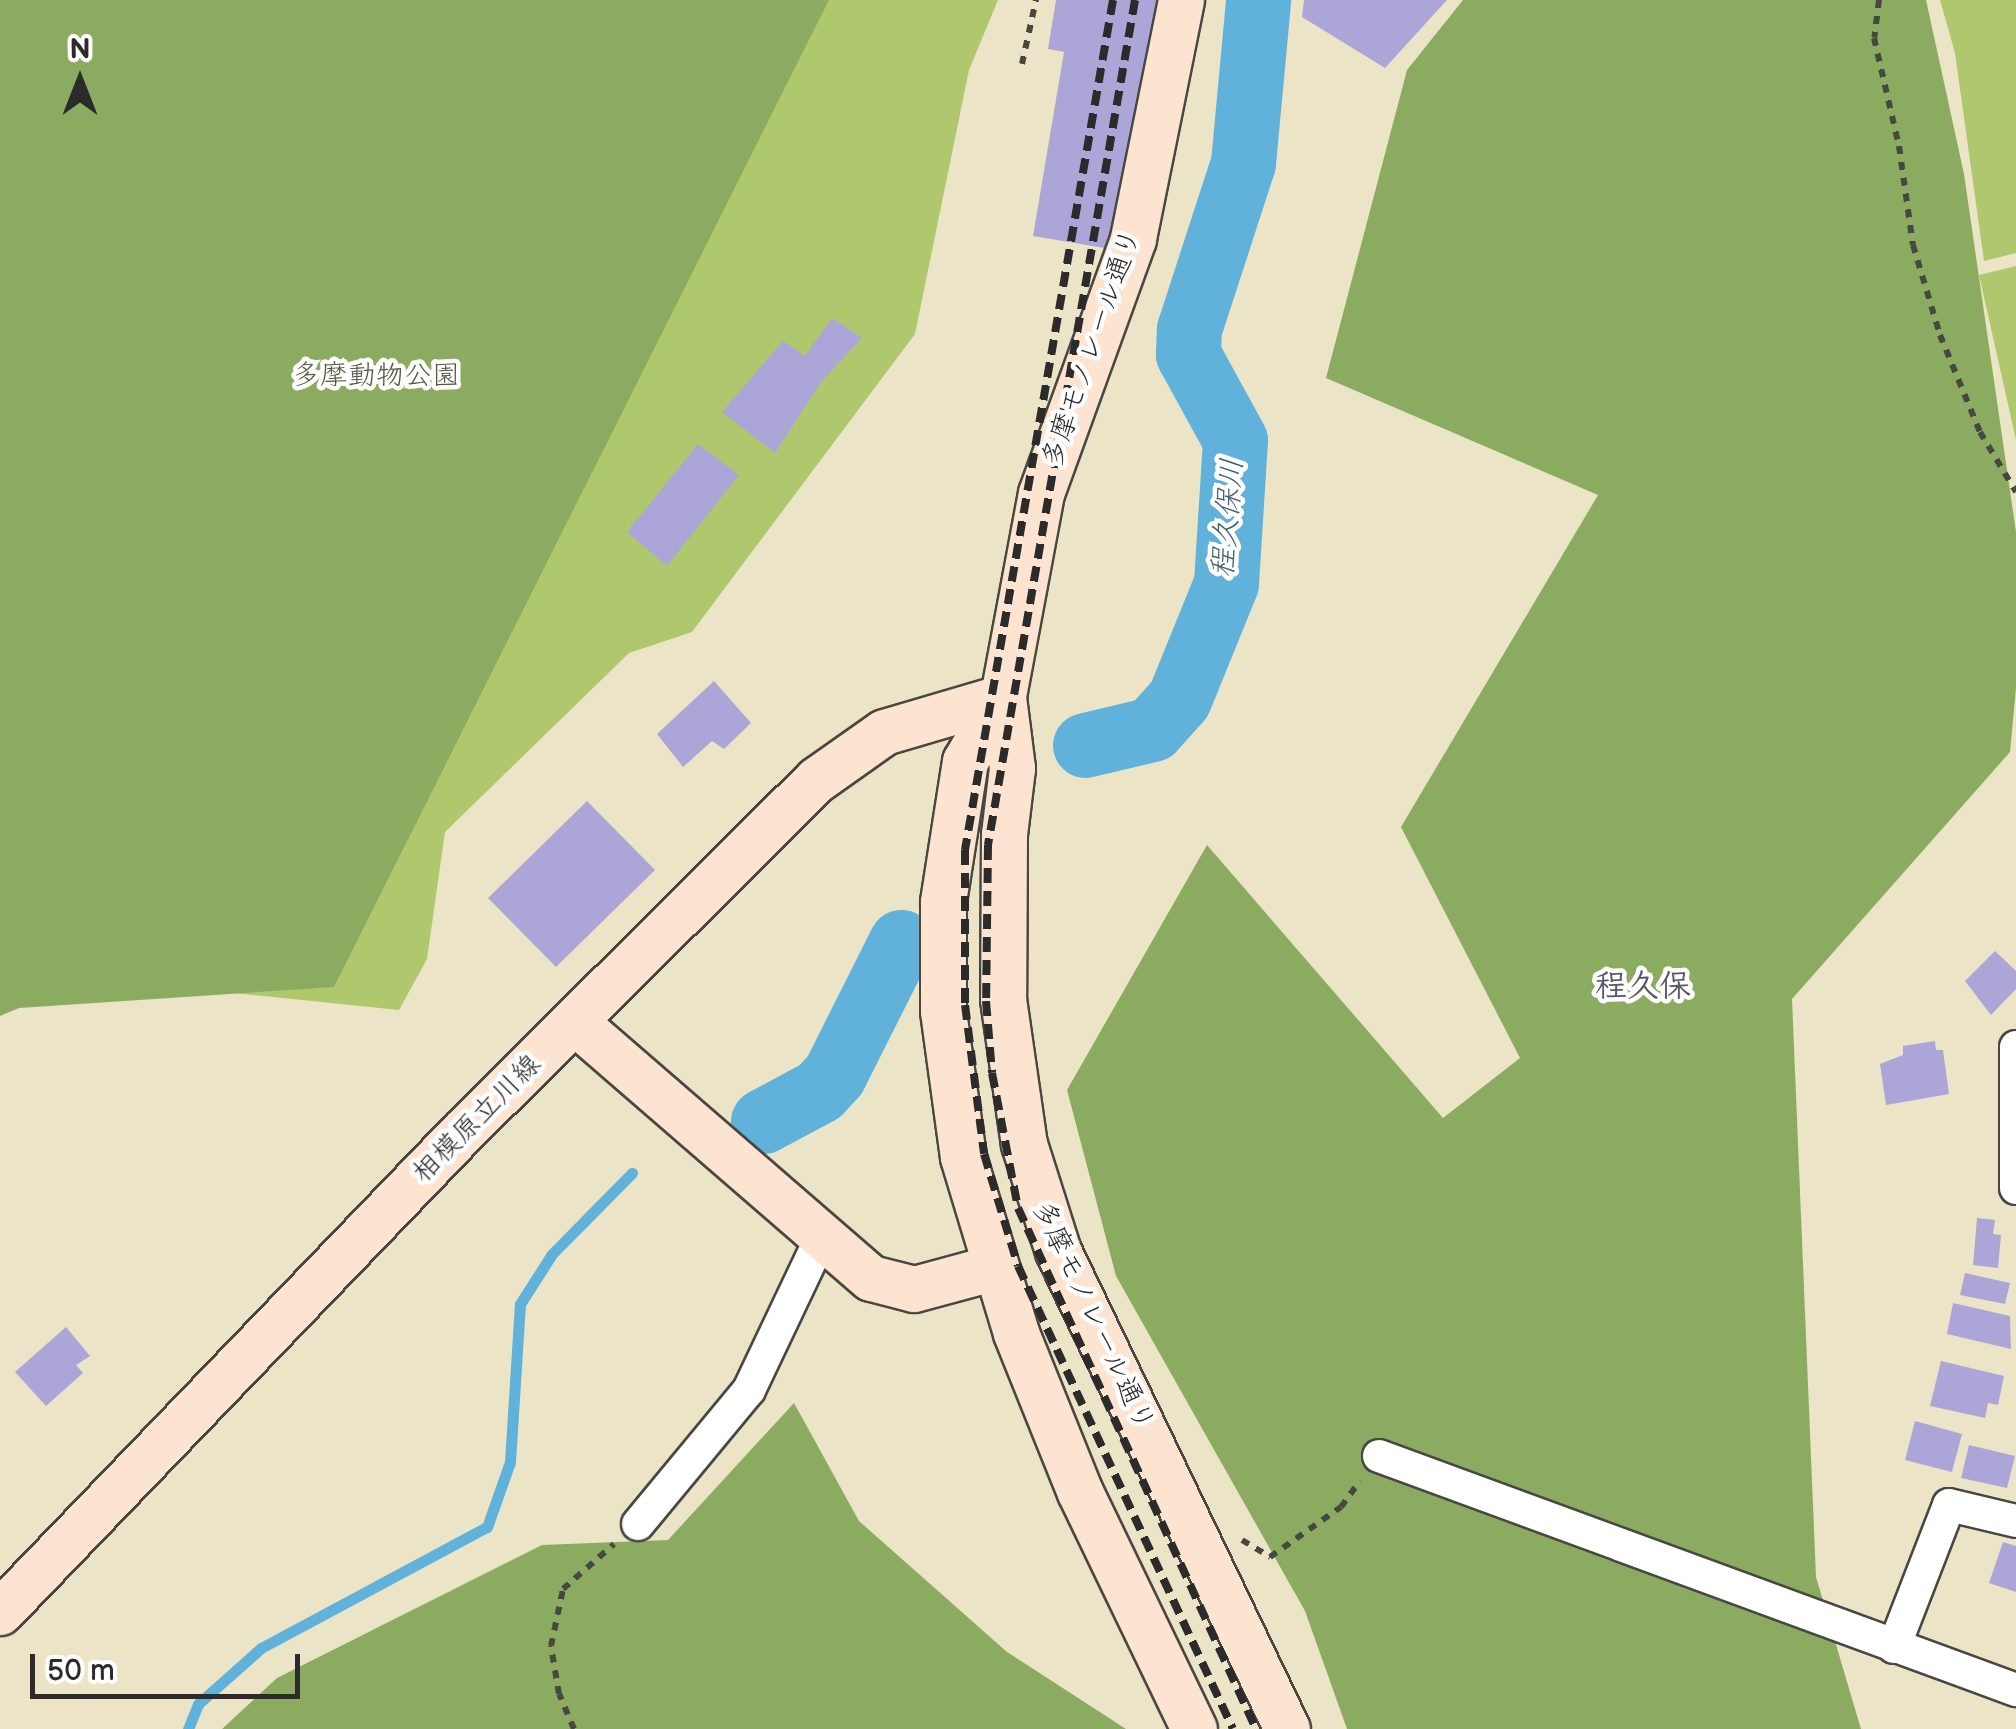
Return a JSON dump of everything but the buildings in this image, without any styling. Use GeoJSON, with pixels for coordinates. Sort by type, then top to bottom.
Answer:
{"type":"FeatureCollection","features":[{"type":"Feature","properties":{"kind":"main road","name":"多摩モノレール通り"},"geometry":{"type":"LineString","coordinates":[[1181,0],[1133,238],[1041,493],[1002,697],[1012,768],[1004,834],[1003,999],[1036,1194],[1058,1251],[1287,1729]]}},
{"type":"Feature","properties":{"kind":"main road","name":"多摩モノレール通り"},"geometry":{"type":"LineString","coordinates":[[1002,697],[965,761],[943,902],[948,1074],[992,1268],[1080,1492],[1194,1729]]}},
{"type":"Feature","properties":{"kind":"main road","name":"相模原立川線"},"geometry":{"type":"LineString","coordinates":[[0,1612],[574,1022],[848,753],[926,716],[1002,697]]}},
{"type":"Feature","properties":{"kind":"main road"},"geometry":{"type":"LineString","coordinates":[[574,1022],[822,1236],[889,1287],[914,1289],[992,1268]]}},
{"type":"Feature","properties":{"kind":"street"},"geometry":{"type":"LineString","coordinates":[[2016,1047],[2016,1188]]}},
{"type":"Feature","properties":{"kind":"street"},"geometry":{"type":"LineString","coordinates":[[638,1524],[749,1390],[797,1301],[822,1236]]}},
{"type":"Feature","properties":{"kind":"street"},"geometry":{"type":"LineString","coordinates":[[1379,1456],[2016,1690]]}},
{"type":"Feature","properties":{"kind":"street"},"geometry":{"type":"LineString","coordinates":[[1894,1647],[1949,1505],[2016,1520]]}},
{"type":"Feature","properties":{"kind":"path"},"geometry":{"type":"LineString","coordinates":[[1022,64],[1036,0]]}},
{"type":"Feature","properties":{"kind":"path"},"geometry":{"type":"LineString","coordinates":[[1879,0],[1874,38],[1900,146],[1913,244],[1940,336],[1980,432],[2016,492]]}},
{"type":"Feature","properties":{"kind":"path"},"geometry":{"type":"LineString","coordinates":[[1270,1557],[1341,1508],[1379,1456]]}},
{"type":"Feature","properties":{"kind":"path"},"geometry":{"type":"LineString","coordinates":[[574,1729],[559,1694],[552,1646],[563,1589],[638,1524]]}},
{"type":"Feature","properties":{"kind":"green space","name":"多摩動物公園"},"geometry":{"type":"Polygon","coordinates":[[[0,0],[998,0],[969,70],[915,334],[692,632],[629,653],[445,832],[427,959],[399,1010],[127,982],[0,0]]]}},
{"type":"Feature","properties":{"kind":"green space","name":"多摩動物公園"},"geometry":{"type":"Polygon","coordinates":[[[0,0],[829,0],[334,987],[19,1008],[0,1016],[0,0]]]}},
{"type":"Feature","properties":{"kind":"green space"},"geometry":{"type":"Polygon","coordinates":[[[1463,0],[1926,0],[1964,174],[2016,532],[2016,688],[2010,752],[1792,999],[1816,1577],[1861,1729],[1347,1729],[1305,1611],[1116,1276],[1067,1090],[1207,845],[1443,1118],[1520,1058],[1401,827],[1598,495],[1326,378],[1407,70],[1463,0]]]}},
{"type":"Feature","properties":{"kind":"green space"},"geometry":{"type":"Polygon","coordinates":[[[1940,0],[2016,0],[2016,253],[1984,261],[1955,53],[1940,0]]]}},
{"type":"Feature","properties":{"kind":"green space"},"geometry":{"type":"Polygon","coordinates":[[[2016,266],[2016,440],[1979,275],[2016,266]]]}},
{"type":"Feature","properties":{"kind":"green space"},"geometry":{"type":"Polygon","coordinates":[[[794,1403],[859,1521],[1007,1652],[1126,1729],[222,1729],[277,1678],[542,1545],[668,1540],[794,1403]]]}},
{"type":"Feature","properties":{"kind":"waterway","name":"程久保川"},"geometry":{"type":"LineString","coordinates":[[1085,745],[1152,729],[1179,699],[1226,583],[1235,440],[1188,354],[1189,329],[1243,163],[1258,0]]}},
{"type":"Feature","properties":{"kind":"waterway","name":"程久保川"},"geometry":{"type":"LineString","coordinates":[[763,1121],[819,1091],[834,1075],[901,942]]}},
{"type":"Feature","properties":{"kind":"waterway"},"geometry":{"type":"LineString","coordinates":[[188,1729],[198,1704],[261,1648],[487,1527],[510,1462],[520,1304],[552,1254],[632,1173]]}},
{"type":"Feature","properties":{"kind":"railway"},"geometry":{"type":"LineString","coordinates":[[1113,0],[965,850],[965,1005],[984,1154],[1018,1266],[1233,1729]]}},
{"type":"Feature","properties":{"kind":"railway"},"geometry":{"type":"LineString","coordinates":[[1135,0],[988,845],[986,1001],[992,1073],[1018,1208],[1256,1729]]}},
{"type":"Feature","properties":{"kind":"district","name":"程久保"},"geometry":{"type":"Point","coordinates":[1643,987]}}]}
